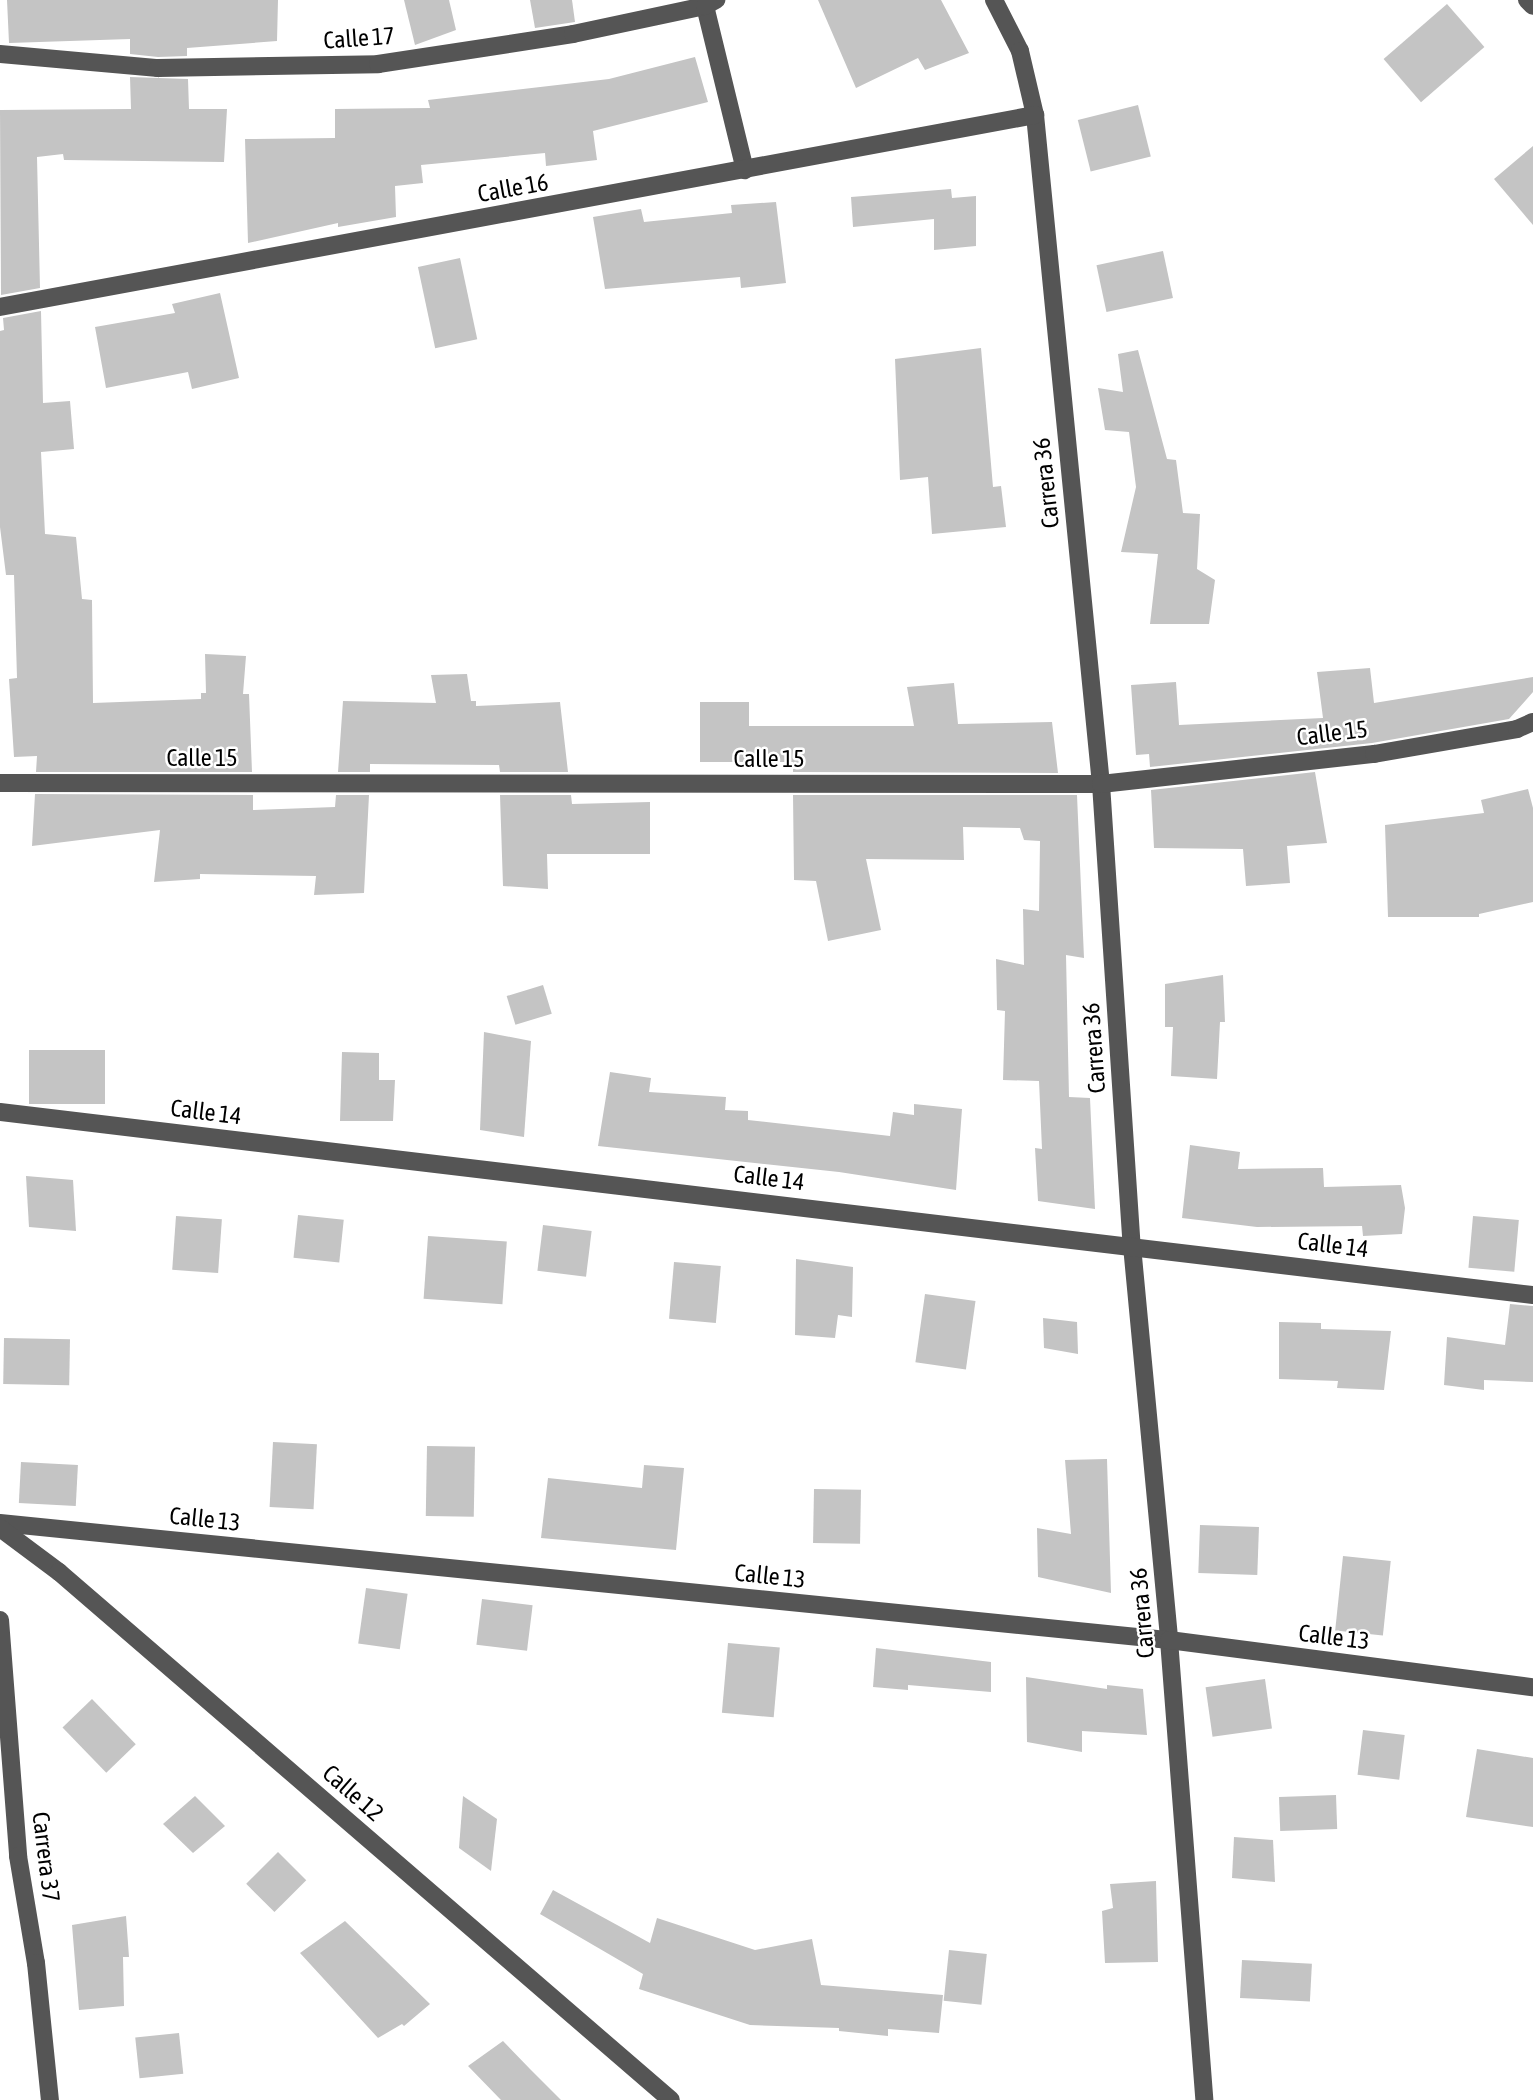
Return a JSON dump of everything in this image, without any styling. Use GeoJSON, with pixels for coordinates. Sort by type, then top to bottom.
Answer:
{"type":"FeatureCollection","features":[{"type":"Feature","properties":{"kind":"street","name":"Carrera 36"},"geometry":{"type":"LineString","coordinates":[[994,0],[1020,51],[1035,116],[1101,784],[1132,1246],[1169,1640],[1204,2100]]}},
{"type":"Feature","properties":{"kind":"street"},"geometry":{"type":"LineString","coordinates":[[1527,0],[1533,6]]}},
{"type":"Feature","properties":{"kind":"street"},"geometry":{"type":"LineString","coordinates":[[711,3],[746,170]]}},
{"type":"Feature","properties":{"kind":"street","name":"Calle 17"},"geometry":{"type":"LineString","coordinates":[[0,54],[158,68],[378,64],[573,34],[711,3]]}},
{"type":"Feature","properties":{"kind":"street","name":"Calle 16"},"geometry":{"type":"LineString","coordinates":[[0,307],[1035,116]]}},
{"type":"Feature","properties":{"kind":"street","name":"Calle 15"},"geometry":{"type":"LineString","coordinates":[[0,783],[1101,784],[1374,754],[1517,729],[1533,722]]}},
{"type":"Feature","properties":{"kind":"street","name":"Calle 14"},"geometry":{"type":"LineString","coordinates":[[0,1112],[1533,1294]]}},
{"type":"Feature","properties":{"kind":"street","name":"Calle 13"},"geometry":{"type":"LineString","coordinates":[[0,1526],[1169,1640],[1533,1687]]}},
{"type":"Feature","properties":{"kind":"street","name":"Calle 12"},"geometry":{"type":"LineString","coordinates":[[0,1526],[59,1572],[671,2100]]}},
{"type":"Feature","properties":{"kind":"street","name":"Carrera 37"},"geometry":{"type":"LineString","coordinates":[[0,1620],[18,1856],[36,1963],[50,2100]]}},
{"type":"Feature","properties":{"kind":"building"},"geometry":{"type":"Polygon","coordinates":[[[7,0],[278,0],[277,41],[187,48],[187,56],[158,57],[130,54],[130,39],[9,43],[7,0]]]}},
{"type":"Feature","properties":{"kind":"building"},"geometry":{"type":"Polygon","coordinates":[[[404,0],[449,0],[456,30],[415,45],[404,0]]]}},
{"type":"Feature","properties":{"kind":"building"},"geometry":{"type":"Polygon","coordinates":[[[530,0],[572,0],[575,22],[535,28],[530,0]]]}},
{"type":"Feature","properties":{"kind":"building"},"geometry":{"type":"Polygon","coordinates":[[[818,0],[941,0],[969,53],[925,70],[918,58],[856,88],[818,0]]]}},
{"type":"Feature","properties":{"kind":"building"},"geometry":{"type":"Polygon","coordinates":[[[1447,4],[1484,47],[1421,102],[1384,59],[1447,4]]]}},
{"type":"Feature","properties":{"kind":"building"},"geometry":{"type":"Polygon","coordinates":[[[695,57],[708,102],[593,131],[597,160],[546,166],[545,153],[421,165],[423,183],[395,186],[396,217],[338,227],[338,223],[248,243],[245,139],[335,138],[335,109],[430,108],[428,100],[609,79],[695,57]]]}},
{"type":"Feature","properties":{"kind":"building"},"geometry":{"type":"Polygon","coordinates":[[[130,77],[188,79],[189,109],[227,109],[224,162],[64,160],[63,154],[37,157],[40,288],[1,295],[0,110],[131,109],[130,77]]]}},
{"type":"Feature","properties":{"kind":"building"},"geometry":{"type":"Polygon","coordinates":[[[1138,105],[1151,156],[1091,171],[1078,120],[1138,105]]]}},
{"type":"Feature","properties":{"kind":"building"},"geometry":{"type":"Polygon","coordinates":[[[1533,146],[1533,225],[1494,179],[1533,146]]]}},
{"type":"Feature","properties":{"kind":"building"},"geometry":{"type":"Polygon","coordinates":[[[951,189],[952,198],[976,196],[976,246],[934,250],[934,219],[853,227],[851,197],[951,189]]]}},
{"type":"Feature","properties":{"kind":"building"},"geometry":{"type":"Polygon","coordinates":[[[776,202],[786,283],[741,288],[740,277],[605,289],[593,217],[641,209],[644,222],[732,213],[731,205],[776,202]]]}},
{"type":"Feature","properties":{"kind":"building"},"geometry":{"type":"Polygon","coordinates":[[[1163,251],[1173,298],[1106,312],[1096,265],[1163,251]]]}},
{"type":"Feature","properties":{"kind":"building"},"geometry":{"type":"Polygon","coordinates":[[[460,258],[477,339],[435,348],[418,267],[460,258]]]}},
{"type":"Feature","properties":{"kind":"building"},"geometry":{"type":"Polygon","coordinates":[[[220,293],[239,378],[192,389],[188,372],[106,388],[95,327],[175,313],[172,304],[220,293]]]}},
{"type":"Feature","properties":{"kind":"building"},"geometry":{"type":"Polygon","coordinates":[[[41,311],[43,403],[70,401],[74,449],[41,452],[45,534],[76,537],[82,599],[92,600],[93,703],[201,699],[201,693],[206,693],[205,654],[246,656],[243,694],[249,694],[252,772],[36,772],[37,756],[14,757],[9,679],[17,678],[14,575],[6,575],[0,527],[0,331],[4,330],[3,318],[41,311]]]}},
{"type":"Feature","properties":{"kind":"building"},"geometry":{"type":"Polygon","coordinates":[[[981,348],[993,487],[1001,486],[1006,527],[932,534],[928,477],[900,480],[895,359],[981,348]]]}},
{"type":"Feature","properties":{"kind":"building"},"geometry":{"type":"Polygon","coordinates":[[[1138,350],[1167,459],[1176,460],[1183,513],[1200,514],[1197,569],[1215,580],[1209,624],[1150,624],[1158,554],[1121,552],[1136,487],[1129,432],[1105,430],[1098,388],[1123,392],[1118,354],[1138,350]]]}},
{"type":"Feature","properties":{"kind":"building"},"geometry":{"type":"Polygon","coordinates":[[[1370,668],[1374,703],[1533,677],[1533,692],[1509,719],[1372,743],[1150,767],[1149,754],[1136,755],[1131,685],[1176,682],[1179,725],[1323,718],[1317,672],[1370,668]]]}},
{"type":"Feature","properties":{"kind":"building"},"geometry":{"type":"Polygon","coordinates":[[[467,674],[471,701],[476,701],[476,706],[560,702],[568,772],[500,772],[499,765],[370,764],[370,772],[338,772],[343,701],[436,703],[431,675],[467,674]]]}},
{"type":"Feature","properties":{"kind":"building"},"geometry":{"type":"Polygon","coordinates":[[[954,683],[958,724],[1052,722],[1058,773],[793,772],[793,762],[700,762],[700,702],[749,702],[749,726],[914,726],[907,687],[954,683]]]}},
{"type":"Feature","properties":{"kind":"building"},"geometry":{"type":"Polygon","coordinates":[[[1315,772],[1327,843],[1287,846],[1290,883],[1246,886],[1243,849],[1154,848],[1151,790],[1315,772]]]}},
{"type":"Feature","properties":{"kind":"building"},"geometry":{"type":"Polygon","coordinates":[[[1528,789],[1533,808],[1533,902],[1479,914],[1479,917],[1388,917],[1385,825],[1484,813],[1481,800],[1528,789]]]}},
{"type":"Feature","properties":{"kind":"building"},"geometry":{"type":"Polygon","coordinates":[[[35,794],[253,795],[253,810],[335,807],[336,795],[369,795],[364,893],[314,895],[316,876],[200,874],[200,879],[154,882],[160,830],[32,846],[35,794]]]}},
{"type":"Feature","properties":{"kind":"building"},"geometry":{"type":"Polygon","coordinates":[[[500,795],[571,795],[572,804],[650,802],[650,854],[547,854],[548,889],[503,886],[500,795]]]}},
{"type":"Feature","properties":{"kind":"building"},"geometry":{"type":"Polygon","coordinates":[[[793,795],[1077,795],[1084,958],[1066,955],[1069,1097],[1090,1098],[1095,1209],[1038,1201],[1035,1148],[1042,1149],[1039,1081],[1003,1080],[1005,1011],[997,1010],[996,959],[1024,965],[1023,909],[1039,911],[1040,841],[1024,840],[1020,828],[963,827],[964,860],[866,859],[881,930],[828,941],[816,881],[794,880],[793,795]]]}},
{"type":"Feature","properties":{"kind":"building"},"geometry":{"type":"Polygon","coordinates":[[[1223,975],[1225,1022],[1220,1022],[1217,1079],[1171,1076],[1173,1027],[1165,1027],[1165,984],[1223,975]]]}},
{"type":"Feature","properties":{"kind":"building"},"geometry":{"type":"Polygon","coordinates":[[[543,985],[552,1014],[515,1025],[507,996],[543,985]]]}},
{"type":"Feature","properties":{"kind":"building"},"geometry":{"type":"Polygon","coordinates":[[[484,1032],[531,1041],[524,1137],[480,1130],[484,1032]]]}},
{"type":"Feature","properties":{"kind":"building"},"geometry":{"type":"Polygon","coordinates":[[[29,1050],[105,1050],[105,1104],[29,1104],[29,1050]]]}},
{"type":"Feature","properties":{"kind":"building"},"geometry":{"type":"Polygon","coordinates":[[[342,1052],[379,1053],[379,1080],[395,1080],[393,1121],[340,1121],[342,1052]]]}},
{"type":"Feature","properties":{"kind":"building"},"geometry":{"type":"Polygon","coordinates":[[[610,1072],[651,1078],[649,1092],[726,1097],[725,1110],[748,1111],[748,1120],[890,1136],[893,1112],[914,1115],[914,1104],[962,1109],[956,1190],[839,1172],[598,1146],[610,1072]]]}},
{"type":"Feature","properties":{"kind":"building"},"geometry":{"type":"Polygon","coordinates":[[[1190,1145],[1240,1152],[1238,1169],[1323,1168],[1324,1187],[1401,1185],[1405,1208],[1402,1234],[1363,1236],[1362,1226],[1257,1227],[1182,1218],[1190,1145]]]}},
{"type":"Feature","properties":{"kind":"building"},"geometry":{"type":"Polygon","coordinates":[[[26,1176],[73,1180],[76,1231],[29,1227],[26,1176]]]}},
{"type":"Feature","properties":{"kind":"building"},"geometry":{"type":"Polygon","coordinates":[[[298,1215],[344,1220],[339,1263],[294,1258],[298,1215]]]}},
{"type":"Feature","properties":{"kind":"building"},"geometry":{"type":"Polygon","coordinates":[[[176,1216],[222,1219],[218,1273],[172,1270],[176,1216]]]}},
{"type":"Feature","properties":{"kind":"building"},"geometry":{"type":"Polygon","coordinates":[[[1473,1216],[1519,1220],[1514,1272],[1468,1268],[1473,1216]]]}},
{"type":"Feature","properties":{"kind":"building"},"geometry":{"type":"Polygon","coordinates":[[[543,1225],[592,1231],[586,1277],[537,1271],[543,1225]]]}},
{"type":"Feature","properties":{"kind":"building"},"geometry":{"type":"Polygon","coordinates":[[[428,1236],[507,1242],[502,1304],[424,1299],[428,1236]]]}},
{"type":"Feature","properties":{"kind":"building"},"geometry":{"type":"Polygon","coordinates":[[[796,1259],[853,1267],[852,1317],[838,1315],[835,1338],[795,1335],[796,1259]]]}},
{"type":"Feature","properties":{"kind":"building"},"geometry":{"type":"Polygon","coordinates":[[[674,1262],[721,1266],[716,1323],[669,1319],[674,1262]]]}},
{"type":"Feature","properties":{"kind":"building"},"geometry":{"type":"Polygon","coordinates":[[[925,1294],[976,1301],[966,1369],[915,1362],[925,1294]]]}},
{"type":"Feature","properties":{"kind":"building"},"geometry":{"type":"Polygon","coordinates":[[[1510,1304],[1533,1306],[1533,1382],[1484,1380],[1484,1390],[1444,1385],[1447,1337],[1505,1345],[1510,1304]]]}},
{"type":"Feature","properties":{"kind":"building"},"geometry":{"type":"Polygon","coordinates":[[[1043,1318],[1077,1322],[1078,1354],[1044,1348],[1043,1318]]]}},
{"type":"Feature","properties":{"kind":"building"},"geometry":{"type":"Polygon","coordinates":[[[1279,1322],[1321,1323],[1321,1329],[1391,1331],[1384,1390],[1337,1388],[1338,1381],[1279,1379],[1279,1322]]]}},
{"type":"Feature","properties":{"kind":"building"},"geometry":{"type":"Polygon","coordinates":[[[4,1338],[70,1339],[69,1385],[3,1384],[4,1338]]]}},
{"type":"Feature","properties":{"kind":"building"},"geometry":{"type":"Polygon","coordinates":[[[273,1442],[317,1444],[314,1509],[270,1507],[273,1442]]]}},
{"type":"Feature","properties":{"kind":"building"},"geometry":{"type":"Polygon","coordinates":[[[427,1446],[475,1447],[474,1517],[426,1516],[427,1446]]]}},
{"type":"Feature","properties":{"kind":"building"},"geometry":{"type":"Polygon","coordinates":[[[1107,1459],[1111,1593],[1038,1577],[1037,1528],[1071,1534],[1065,1460],[1107,1459]]]}},
{"type":"Feature","properties":{"kind":"building"},"geometry":{"type":"Polygon","coordinates":[[[21,1462],[78,1465],[76,1506],[19,1503],[21,1462]]]}},
{"type":"Feature","properties":{"kind":"building"},"geometry":{"type":"Polygon","coordinates":[[[644,1465],[684,1468],[676,1550],[541,1538],[548,1478],[642,1488],[644,1465]]]}},
{"type":"Feature","properties":{"kind":"building"},"geometry":{"type":"Polygon","coordinates":[[[814,1489],[861,1490],[860,1544],[813,1543],[814,1489]]]}},
{"type":"Feature","properties":{"kind":"building"},"geometry":{"type":"Polygon","coordinates":[[[1200,1525],[1259,1527],[1257,1575],[1198,1573],[1200,1525]]]}},
{"type":"Feature","properties":{"kind":"building"},"geometry":{"type":"Polygon","coordinates":[[[1343,1556],[1391,1561],[1383,1636],[1335,1631],[1343,1556]]]}},
{"type":"Feature","properties":{"kind":"building"},"geometry":{"type":"Polygon","coordinates":[[[366,1588],[408,1594],[400,1649],[358,1643],[366,1588]]]}},
{"type":"Feature","properties":{"kind":"building"},"geometry":{"type":"Polygon","coordinates":[[[482,1599],[533,1605],[527,1651],[476,1645],[482,1599]]]}},
{"type":"Feature","properties":{"kind":"building"},"geometry":{"type":"Polygon","coordinates":[[[728,1643],[780,1648],[774,1717],[722,1713],[728,1643]]]}},
{"type":"Feature","properties":{"kind":"building"},"geometry":{"type":"Polygon","coordinates":[[[876,1648],[991,1662],[991,1692],[908,1685],[908,1690],[873,1687],[876,1648]]]}},
{"type":"Feature","properties":{"kind":"building"},"geometry":{"type":"Polygon","coordinates":[[[1026,1677],[1107,1689],[1107,1685],[1143,1689],[1147,1735],[1082,1731],[1082,1752],[1027,1742],[1026,1677]]]}},
{"type":"Feature","properties":{"kind":"building"},"geometry":{"type":"Polygon","coordinates":[[[1265,1679],[1272,1729],[1213,1737],[1206,1687],[1265,1679]]]}},
{"type":"Feature","properties":{"kind":"building"},"geometry":{"type":"Polygon","coordinates":[[[92,1699],[136,1744],[106,1773],[63,1727],[92,1699]]]}},
{"type":"Feature","properties":{"kind":"building"},"geometry":{"type":"Polygon","coordinates":[[[1363,1730],[1405,1735],[1399,1780],[1358,1775],[1363,1730]]]}},
{"type":"Feature","properties":{"kind":"building"},"geometry":{"type":"Polygon","coordinates":[[[1477,1749],[1533,1758],[1533,1827],[1466,1817],[1477,1749]]]}},
{"type":"Feature","properties":{"kind":"building"},"geometry":{"type":"Polygon","coordinates":[[[1336,1795],[1337,1829],[1280,1831],[1279,1797],[1336,1795]]]}},
{"type":"Feature","properties":{"kind":"building"},"geometry":{"type":"Polygon","coordinates":[[[195,1796],[225,1826],[193,1853],[163,1824],[195,1796]]]}},
{"type":"Feature","properties":{"kind":"building"},"geometry":{"type":"Polygon","coordinates":[[[463,1796],[497,1819],[491,1871],[459,1848],[463,1796]]]}},
{"type":"Feature","properties":{"kind":"building"},"geometry":{"type":"Polygon","coordinates":[[[1234,1837],[1273,1840],[1275,1882],[1232,1878],[1234,1837]]]}},
{"type":"Feature","properties":{"kind":"building"},"geometry":{"type":"Polygon","coordinates":[[[278,1852],[306,1880],[274,1912],[246,1884],[278,1852]]]}},
{"type":"Feature","properties":{"kind":"building"},"geometry":{"type":"Polygon","coordinates":[[[1156,1881],[1158,1962],[1105,1963],[1102,1911],[1113,1908],[1110,1884],[1156,1881]]]}},
{"type":"Feature","properties":{"kind":"building"},"geometry":{"type":"Polygon","coordinates":[[[553,1890],[650,1943],[657,1918],[755,1950],[812,1939],[821,1985],[943,1995],[939,2033],[888,2029],[888,2036],[839,2031],[839,2028],[750,2025],[639,1989],[643,1974],[540,1914],[553,1890]]]}},
{"type":"Feature","properties":{"kind":"building"},"geometry":{"type":"Polygon","coordinates":[[[126,1916],[129,1957],[123,1957],[124,2006],[79,2010],[72,1925],[126,1916]]]}},
{"type":"Feature","properties":{"kind":"building"},"geometry":{"type":"Polygon","coordinates":[[[345,1921],[430,2004],[404,2026],[402,2024],[378,2038],[300,1953],[345,1921]]]}},
{"type":"Feature","properties":{"kind":"building"},"geometry":{"type":"Polygon","coordinates":[[[949,1950],[987,1954],[981,2005],[944,2001],[949,1950]]]}},
{"type":"Feature","properties":{"kind":"building"},"geometry":{"type":"Polygon","coordinates":[[[1242,1960],[1312,1964],[1310,2002],[1240,1998],[1242,1960]]]}},
{"type":"Feature","properties":{"kind":"building"},"geometry":{"type":"Polygon","coordinates":[[[179,2033],[183,2074],[140,2078],[135,2038],[179,2033]]]}},
{"type":"Feature","properties":{"kind":"building"},"geometry":{"type":"Polygon","coordinates":[[[503,2041],[561,2100],[501,2100],[468,2066],[503,2041]]]}}]}
